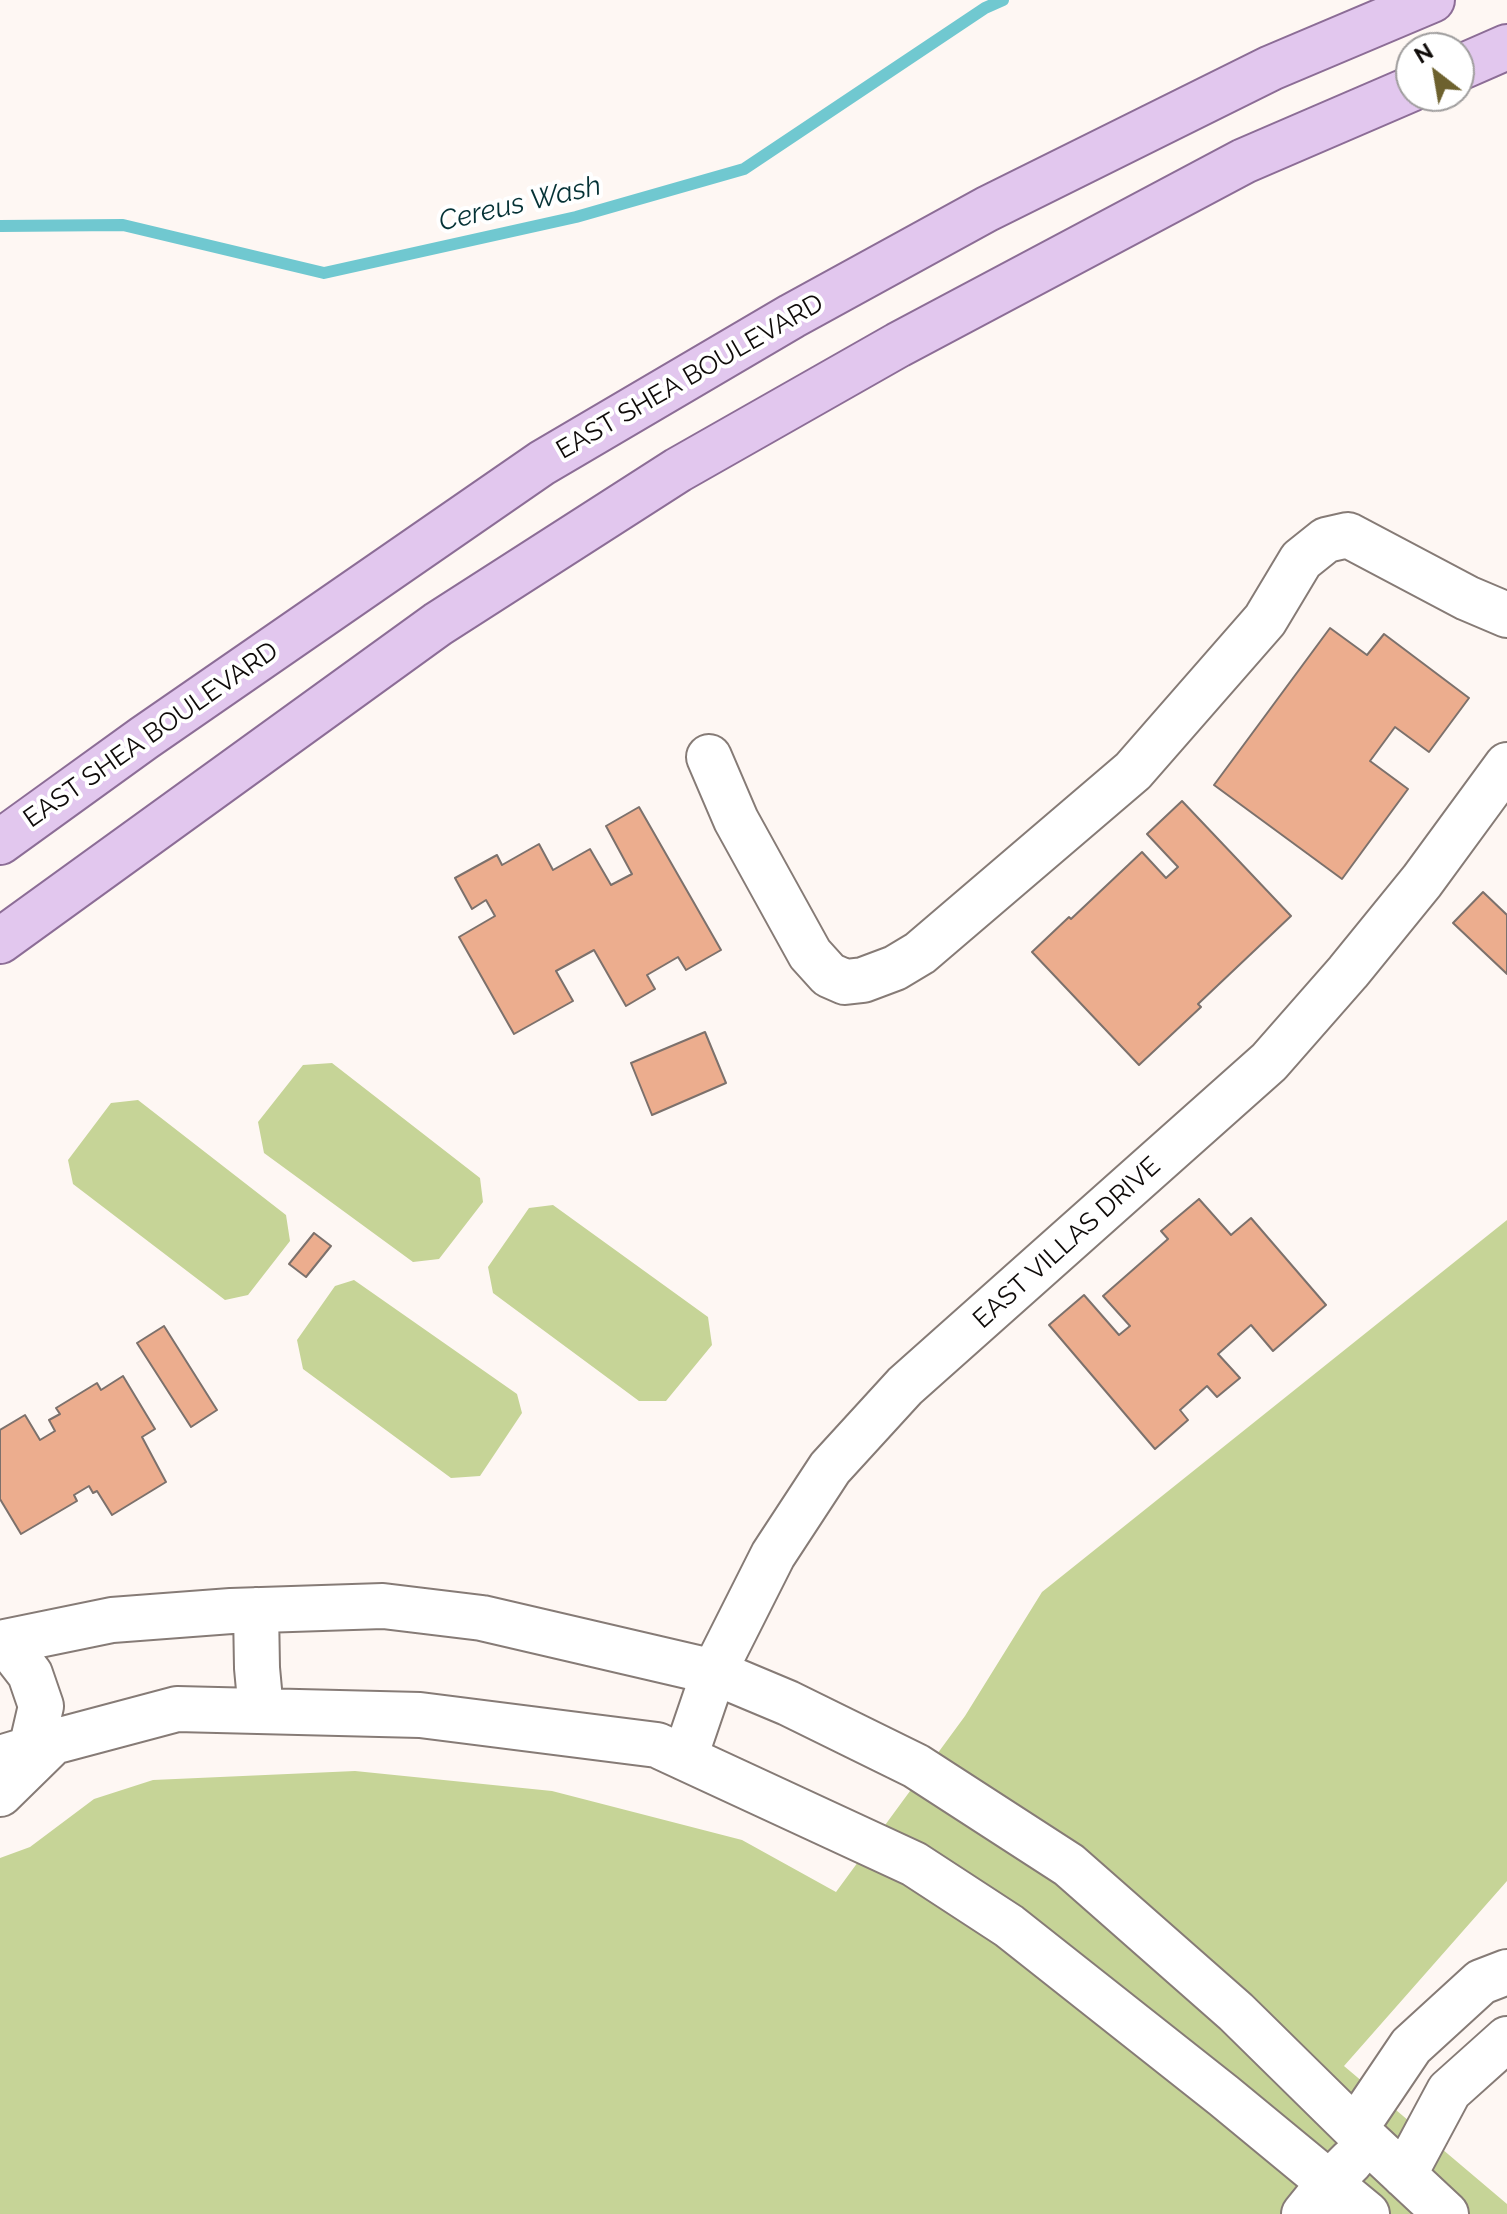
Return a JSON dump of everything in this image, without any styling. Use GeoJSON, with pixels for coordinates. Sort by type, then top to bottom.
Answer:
{"type":"FeatureCollection","features":[{"type":"Feature","properties":{"kind":"main road","name":"EAST SHEA BOULEVARD"},"geometry":{"type":"LineString","coordinates":[[0,842],[144,738],[555,455],[792,316],[987,209],[1271,68],[1432,0]]}},
{"type":"Feature","properties":{"kind":"main road"},"geometry":{"type":"LineString","coordinates":[[1475,61],[1507,47]]}},
{"type":"Feature","properties":{"kind":"main road"},"geometry":{"type":"LineString","coordinates":[[0,941],[438,624],[678,470],[898,345],[1244,161],[1395,96]]}},
{"type":"Feature","properties":{"kind":"street"},"geometry":{"type":"LineString","coordinates":[[709,757],[736,820],[810,954],[829,975],[845,982],[863,980],[895,968],[920,953],[1133,771],[1265,620],[1301,560],[1326,540],[1348,535],[1467,598],[1507,615]]}},
{"type":"Feature","properties":{"kind":"street","name":"EAST VILLAS DRIVE"},"geometry":{"type":"LineString","coordinates":[[685,1757],[714,1672],[773,1555],[830,1468],[905,1386],[1269,1062],[1422,881],[1507,765]]}},
{"type":"Feature","properties":{"kind":"street"},"geometry":{"type":"LineString","coordinates":[[0,1794],[28,1750],[41,1706],[30,1674],[8,1639],[112,1620],[256,1610],[383,1606],[482,1618],[714,1672],[788,1703],[916,1766],[1069,1865],[1236,2012],[1446,2214]]}},
{"type":"Feature","properties":{"kind":"street"},"geometry":{"type":"LineString","coordinates":[[256,1610],[261,1711]]}},
{"type":"Feature","properties":{"kind":"street"},"geometry":{"type":"LineString","coordinates":[[28,1750],[177,1709],[420,1715],[657,1745],[914,1864],[985,1910],[1102,1999],[1317,2198],[1367,2214]]}},
{"type":"Feature","properties":{"kind":"street"},"geometry":{"type":"LineString","coordinates":[[1317,2198],[1362,2136],[1411,2046],[1481,1982],[1507,1972]]}},
{"type":"Feature","properties":{"kind":"street"},"geometry":{"type":"LineString","coordinates":[[1404,2175],[1449,2091],[1507,2039]]}},
{"type":"Feature","properties":{"kind":"green space"},"geometry":{"type":"Polygon","coordinates":[[[332,1063],[480,1178],[483,1202],[439,1259],[413,1262],[264,1153],[258,1122],[303,1065],[332,1063]]]}},
{"type":"Feature","properties":{"kind":"green space"},"geometry":{"type":"Polygon","coordinates":[[[138,1100],[286,1215],[290,1241],[248,1295],[225,1300],[73,1184],[68,1160],[111,1103],[138,1100]]]}},
{"type":"Feature","properties":{"kind":"green space"},"geometry":{"type":"Polygon","coordinates":[[[553,1205],[708,1317],[712,1345],[666,1401],[639,1401],[493,1293],[488,1267],[529,1208],[553,1205]]]}},
{"type":"Feature","properties":{"kind":"green space"},"geometry":{"type":"Polygon","coordinates":[[[1507,1220],[1507,1881],[1344,2066],[1507,2204],[1507,2214],[0,2214],[0,1858],[30,1847],[94,1799],[153,1780],[355,1771],[552,1791],[742,1840],[836,1892],[965,1716],[1042,1592],[1507,1220]]]}},
{"type":"Feature","properties":{"kind":"green space"},"geometry":{"type":"Polygon","coordinates":[[[354,1280],[517,1394],[522,1413],[480,1476],[451,1478],[303,1369],[297,1340],[335,1286],[354,1280]]]}},
{"type":"Feature","properties":{"kind":"building"},"geometry":{"type":"Polygon","coordinates":[[[1330,628],[1367,655],[1384,634],[1469,698],[1429,752],[1395,727],[1370,761],[1408,789],[1342,879],[1214,785],[1330,628]]]}},
{"type":"Feature","properties":{"kind":"building"},"geometry":{"type":"Polygon","coordinates":[[[1182,801],[1291,916],[1139,1065],[1032,952],[1142,852],[1166,878],[1178,867],[1147,834],[1182,801]]]}},
{"type":"Feature","properties":{"kind":"building"},"geometry":{"type":"Polygon","coordinates":[[[639,807],[721,950],[686,970],[678,957],[647,975],[655,989],[626,1006],[594,950],[556,971],[573,1001],[514,1034],[459,937],[495,916],[486,900],[472,909],[455,878],[497,855],[502,865],[539,844],[553,870],[590,849],[611,885],[632,874],[606,826],[639,807]]]}},
{"type":"Feature","properties":{"kind":"building"},"geometry":{"type":"Polygon","coordinates":[[[1483,892],[1507,915],[1507,974],[1453,923],[1483,892]]]}},
{"type":"Feature","properties":{"kind":"building"},"geometry":{"type":"Polygon","coordinates":[[[705,1032],[726,1083],[652,1115],[631,1063],[705,1032]]]}},
{"type":"Feature","properties":{"kind":"building"},"geometry":{"type":"Polygon","coordinates":[[[1199,1199],[1231,1235],[1251,1218],[1326,1305],[1273,1351],[1251,1325],[1218,1354],[1240,1378],[1217,1397],[1207,1386],[1180,1410],[1188,1420],[1155,1449],[1049,1325],[1084,1295],[1119,1335],[1130,1326],[1103,1296],[1168,1239],[1161,1231],[1199,1199]]]}},
{"type":"Feature","properties":{"kind":"building"},"geometry":{"type":"Polygon","coordinates":[[[314,1233],[331,1246],[306,1277],[289,1264],[314,1233]]]}},
{"type":"Feature","properties":{"kind":"building"},"geometry":{"type":"Polygon","coordinates":[[[164,1326],[217,1410],[191,1427],[137,1343],[164,1326]]]}},
{"type":"Feature","properties":{"kind":"building"},"geometry":{"type":"Polygon","coordinates":[[[123,1376],[155,1429],[142,1437],[166,1482],[112,1515],[97,1491],[93,1493],[89,1486],[74,1495],[77,1501],[21,1534],[0,1499],[0,1430],[25,1415],[40,1440],[55,1431],[49,1420],[60,1414],[56,1408],[97,1383],[101,1390],[123,1376]]]}},
{"type":"Feature","properties":{"kind":"waterway","name":"Cereus Wash"},"geometry":{"type":"LineString","coordinates":[[0,226],[123,225],[324,273],[576,217],[744,169],[985,8],[1003,0]]}}]}
